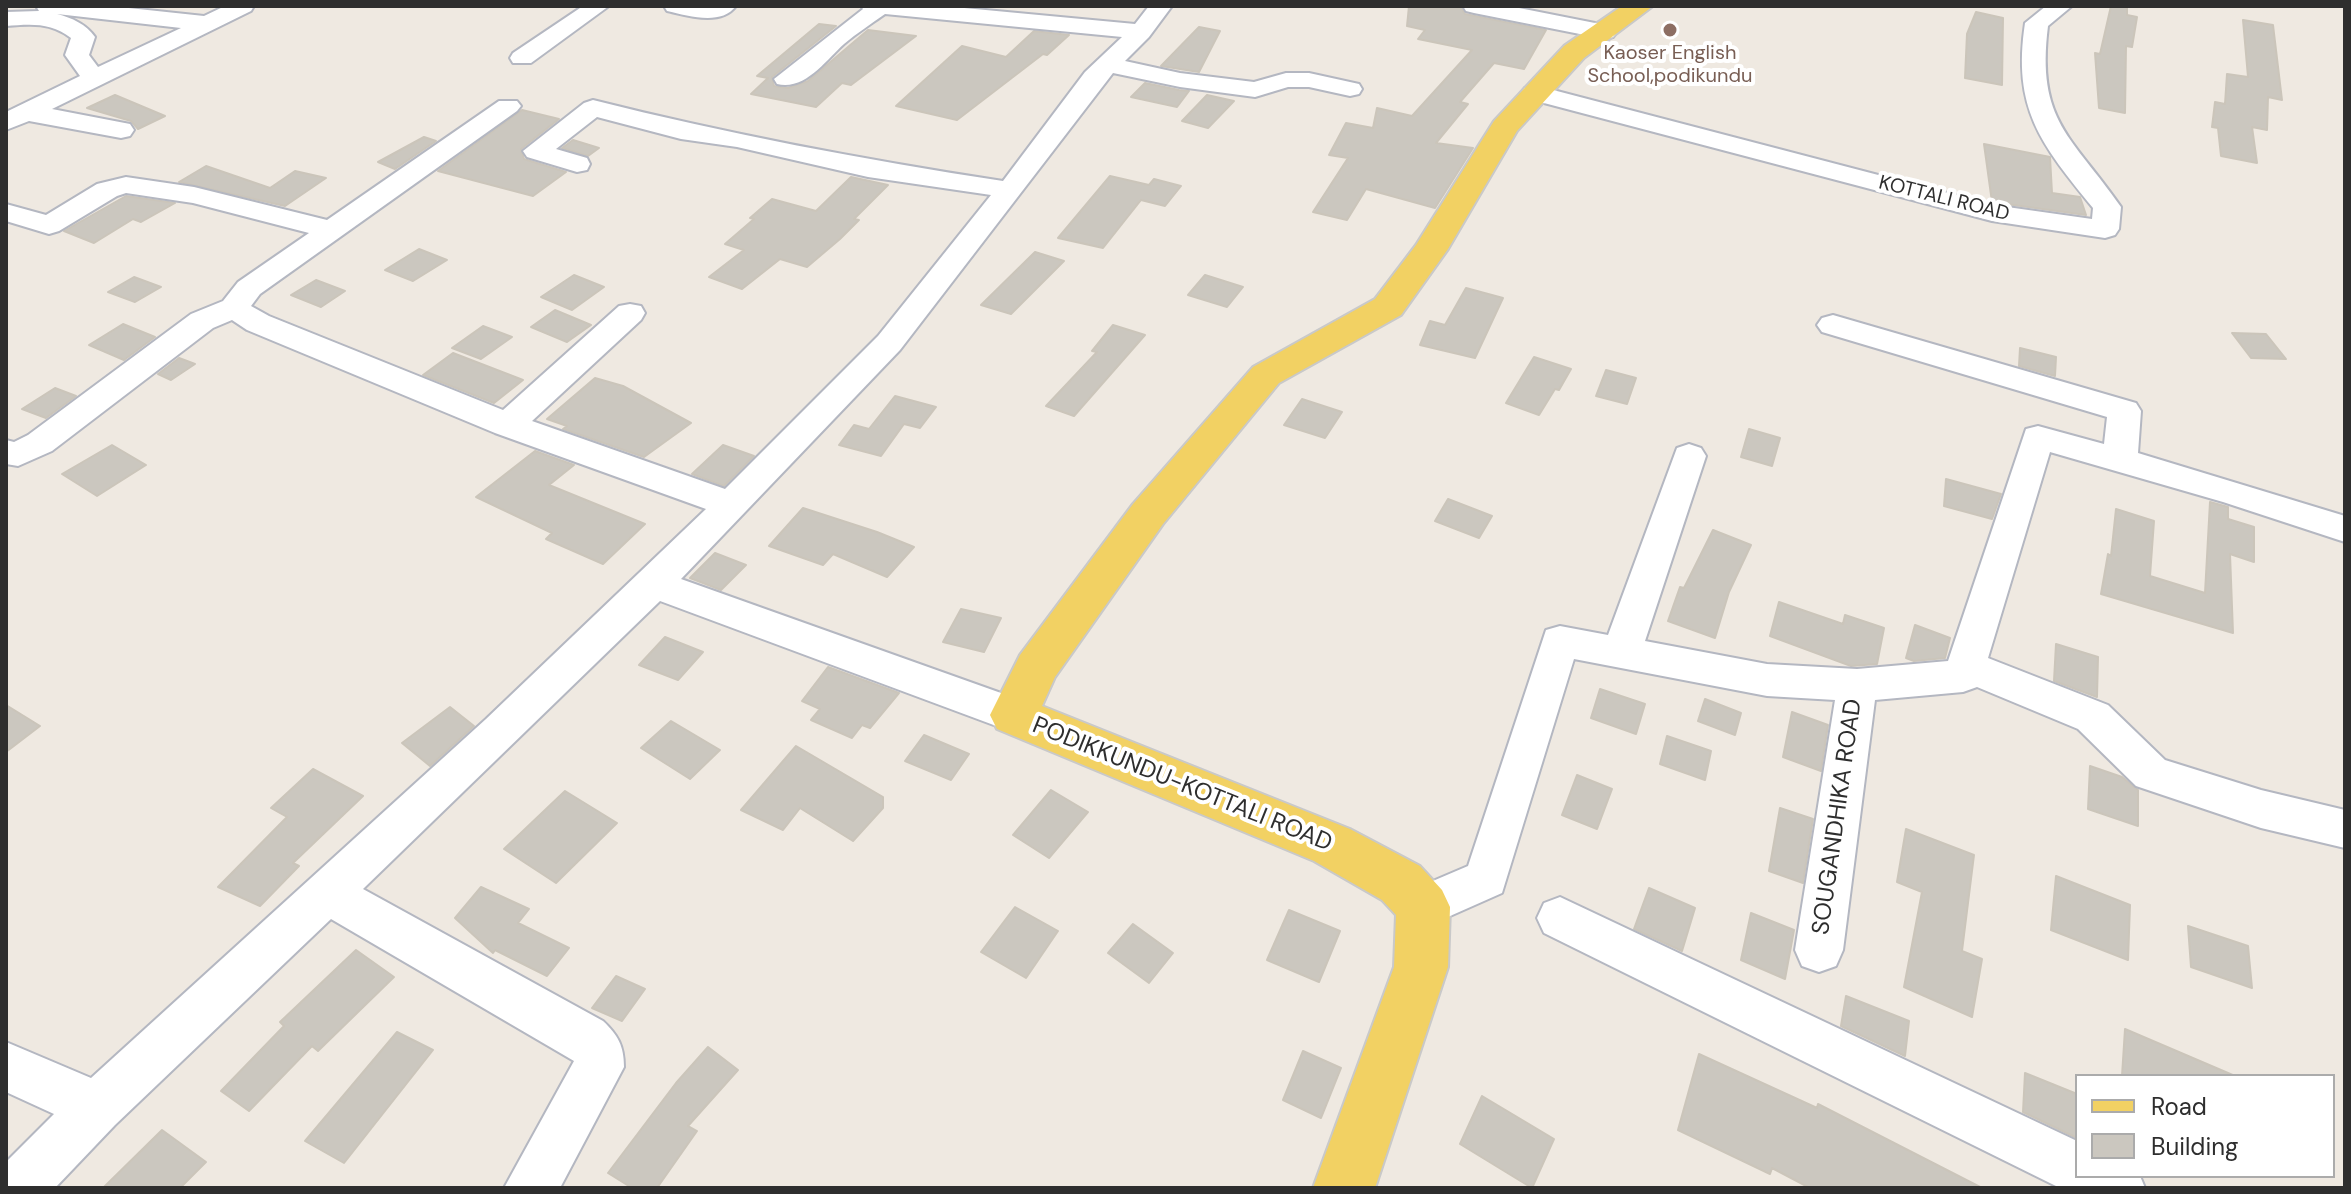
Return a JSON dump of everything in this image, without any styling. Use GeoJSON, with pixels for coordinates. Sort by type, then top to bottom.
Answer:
{"type":"FeatureCollection","features":[{"type":"Feature","properties":{"kind":"main road","name":"PODIKKUNDU-KOTTALI ROAD"},"geometry":{"type":"LineString","coordinates":[[1423,907],[1401,883],[1332,845],[1014,715],[1036,668],[1148,514],[1266,375],[1388,307],[1431,249],[1505,127],[1574,52],[1640,6]]}},
{"type":"Feature","properties":{"kind":"main road"},"geometry":{"type":"LineString","coordinates":[[1344,1188],[1421,967],[1423,907]]}},
{"type":"Feature","properties":{"kind":"street"},"geometry":{"type":"LineString","coordinates":[[6,9],[27,12],[40,6]]}},
{"type":"Feature","properties":{"kind":"street"},"geometry":{"type":"LineString","coordinates":[[47,6],[203,23]]}},
{"type":"Feature","properties":{"kind":"street"},"geometry":{"type":"LineString","coordinates":[[15,117],[243,6]]}},
{"type":"Feature","properties":{"kind":"street"},"geometry":{"type":"LineString","coordinates":[[522,58],[598,6]]}},
{"type":"Feature","properties":{"kind":"street"},"geometry":{"type":"LineString","coordinates":[[675,6],[715,12],[725,6]]}},
{"type":"Feature","properties":{"kind":"street"},"geometry":{"type":"LineString","coordinates":[[872,6],[1151,19]]}},
{"type":"Feature","properties":{"kind":"street"},"geometry":{"type":"LineString","coordinates":[[1474,6],[1605,32]]}},
{"type":"Feature","properties":{"kind":"street","name":"KOTTALI ROAD"},"geometry":{"type":"LineString","coordinates":[[1534,93],[1992,213],[2105,229],[2107,207],[2056,146],[2037,102],[2032,49],[2037,23],[2061,6]]}},
{"type":"Feature","properties":{"kind":"street"},"geometry":{"type":"LineString","coordinates":[[786,79],[808,66],[838,37],[880,7]]}},
{"type":"Feature","properties":{"kind":"street"},"geometry":{"type":"LineString","coordinates":[[6,19],[44,16],[79,32],[83,37],[77,55],[94,79]]}},
{"type":"Feature","properties":{"kind":"street"},"geometry":{"type":"LineString","coordinates":[[18,1188],[97,1107],[654,584],[889,343],[1107,64],[1151,19]]}},
{"type":"Feature","properties":{"kind":"street"},"geometry":{"type":"LineString","coordinates":[[1107,64],[1180,80],[1255,90],[1286,80],[1309,80],[1350,89]]}},
{"type":"Feature","properties":{"kind":"street"},"geometry":{"type":"LineString","coordinates":[[6,452],[18,454],[40,443],[202,321],[234,308],[249,288],[508,106]]}},
{"type":"Feature","properties":{"kind":"street"},"geometry":{"type":"LineString","coordinates":[[577,164],[536,151],[593,108],[681,131],[737,139],[868,169],[1010,190]]}},
{"type":"Feature","properties":{"kind":"street"},"geometry":{"type":"LineString","coordinates":[[15,117],[121,130]]}},
{"type":"Feature","properties":{"kind":"street"},"geometry":{"type":"LineString","coordinates":[[6,212],[49,225],[107,190],[126,185],[194,195],[331,230]]}},
{"type":"Feature","properties":{"kind":"street"},"geometry":{"type":"LineString","coordinates":[[234,308],[258,323],[507,425],[652,479],[730,504]]}},
{"type":"Feature","properties":{"kind":"street"},"geometry":{"type":"LineString","coordinates":[[507,425],[630,313]]}},
{"type":"Feature","properties":{"kind":"street"},"geometry":{"type":"LineString","coordinates":[[1833,325],[2124,411],[2120,461]]}},
{"type":"Feature","properties":{"kind":"street"},"geometry":{"type":"LineString","coordinates":[[1423,907],[1486,879],[1560,641],[1767,680],[1857,685],[1963,676],[2038,437],[2345,529]]}},
{"type":"Feature","properties":{"kind":"street"},"geometry":{"type":"LineString","coordinates":[[1621,653],[1689,456]]}},
{"type":"Feature","properties":{"kind":"street"},"geometry":{"type":"LineString","coordinates":[[654,584],[1014,715]]}},
{"type":"Feature","properties":{"kind":"street"},"geometry":{"type":"LineString","coordinates":[[1966,666],[2093,717],[2151,773],[2261,809],[2345,829]]}},
{"type":"Feature","properties":{"kind":"street","name":"SOUGANDHIKA ROAD"},"geometry":{"type":"LineString","coordinates":[[1819,950],[1857,685]]}},
{"type":"Feature","properties":{"kind":"street"},"geometry":{"type":"LineString","coordinates":[[327,893],[586,1038],[599,1051],[599,1067],[531,1188]]}},
{"type":"Feature","properties":{"kind":"street"},"geometry":{"type":"LineString","coordinates":[[1560,918],[2075,1167]]}},
{"type":"Feature","properties":{"kind":"street"},"geometry":{"type":"LineString","coordinates":[[6,1067],[97,1107]]}},
{"type":"Feature","properties":{"kind":"street"},"geometry":{"type":"LineString","coordinates":[[2098,1178],[2118,1188]]}},
{"type":"Feature","properties":{"kind":"building"},"geometry":{"type":"Polygon","coordinates":[[[1409,6],[1460,6],[1465,14],[1546,30],[1524,69],[1494,63],[1460,102],[1468,104],[1436,143],[1473,148],[1435,208],[1366,189],[1347,220],[1313,212],[1348,158],[1329,155],[1346,123],[1373,128],[1377,108],[1412,116],[1472,50],[1418,39],[1425,30],[1407,26],[1409,6]]]}},
{"type":"Feature","properties":{"kind":"building"},"geometry":{"type":"Polygon","coordinates":[[[2111,6],[2127,6],[2127,15],[2137,17],[2132,47],[2126,46],[2125,113],[2099,108],[2095,53],[2100,54],[2111,6]]]}},
{"type":"Feature","properties":{"kind":"building"},"geometry":{"type":"Polygon","coordinates":[[[1976,12],[2003,18],[2002,85],[1965,78],[1967,34],[1976,12]]]}},
{"type":"Feature","properties":{"kind":"building"},"geometry":{"type":"Polygon","coordinates":[[[2243,20],[2273,25],[2282,100],[2268,97],[2267,130],[2252,127],[2257,163],[2221,156],[2218,128],[2212,127],[2215,102],[2225,104],[2227,74],[2248,77],[2243,20]]]}},
{"type":"Feature","properties":{"kind":"building"},"geometry":{"type":"Polygon","coordinates":[[[819,24],[836,26],[772,77],[774,86],[788,88],[808,81],[868,30],[916,36],[851,85],[842,83],[816,107],[751,94],[768,78],[757,76],[819,24]]]}},
{"type":"Feature","properties":{"kind":"building"},"geometry":{"type":"Polygon","coordinates":[[[1199,27],[1220,31],[1199,72],[1161,66],[1199,27]]]}},
{"type":"Feature","properties":{"kind":"building"},"geometry":{"type":"Polygon","coordinates":[[[1034,31],[1069,35],[1047,55],[1043,54],[957,120],[896,106],[962,46],[1006,57],[1034,31]]]}},
{"type":"Feature","properties":{"kind":"building"},"geometry":{"type":"Polygon","coordinates":[[[1145,83],[1189,91],[1177,107],[1131,97],[1145,83]]]}},
{"type":"Feature","properties":{"kind":"building"},"geometry":{"type":"Polygon","coordinates":[[[115,95],[165,116],[138,129],[131,121],[87,108],[115,95]]]}},
{"type":"Feature","properties":{"kind":"building"},"geometry":{"type":"Polygon","coordinates":[[[1207,95],[1234,101],[1208,128],[1182,121],[1207,95]]]}},
{"type":"Feature","properties":{"kind":"building"},"geometry":{"type":"Polygon","coordinates":[[[522,110],[559,119],[521,149],[524,159],[566,172],[533,196],[438,171],[522,110]]]}},
{"type":"Feature","properties":{"kind":"building"},"geometry":{"type":"Polygon","coordinates":[[[424,137],[436,141],[395,169],[378,162],[424,137]]]}},
{"type":"Feature","properties":{"kind":"building"},"geometry":{"type":"Polygon","coordinates":[[[573,140],[599,148],[588,156],[562,148],[573,140]]]}},
{"type":"Feature","properties":{"kind":"building"},"geometry":{"type":"Polygon","coordinates":[[[1984,144],[2050,157],[2052,193],[2080,197],[2086,215],[1992,202],[1984,144]]]}},
{"type":"Feature","properties":{"kind":"building"},"geometry":{"type":"Polygon","coordinates":[[[206,166],[270,188],[295,171],[326,178],[285,206],[179,182],[206,166]]]}},
{"type":"Feature","properties":{"kind":"building"},"geometry":{"type":"Polygon","coordinates":[[[1110,176],[1149,185],[1154,179],[1181,186],[1165,206],[1141,200],[1103,248],[1058,238],[1110,176]]]}},
{"type":"Feature","properties":{"kind":"building"},"geometry":{"type":"Polygon","coordinates":[[[851,177],[888,185],[854,219],[859,220],[807,267],[780,259],[742,289],[709,277],[744,250],[725,244],[772,199],[816,211],[851,177]]]}},
{"type":"Feature","properties":{"kind":"building"},"geometry":{"type":"Polygon","coordinates":[[[126,196],[175,203],[141,222],[133,219],[94,243],[64,231],[126,196]]]}},
{"type":"Feature","properties":{"kind":"building"},"geometry":{"type":"Polygon","coordinates":[[[419,249],[447,260],[413,281],[385,270],[419,249]]]}},
{"type":"Feature","properties":{"kind":"building"},"geometry":{"type":"Polygon","coordinates":[[[1035,252],[1064,261],[1011,314],[981,305],[1035,252]]]}},
{"type":"Feature","properties":{"kind":"building"},"geometry":{"type":"Polygon","coordinates":[[[574,275],[604,287],[572,310],[541,297],[574,275]]]}},
{"type":"Feature","properties":{"kind":"building"},"geometry":{"type":"Polygon","coordinates":[[[1205,275],[1243,287],[1227,307],[1188,295],[1205,275]]]}},
{"type":"Feature","properties":{"kind":"building"},"geometry":{"type":"Polygon","coordinates":[[[134,277],[161,287],[135,302],[108,292],[134,277]]]}},
{"type":"Feature","properties":{"kind":"building"},"geometry":{"type":"Polygon","coordinates":[[[316,280],[345,291],[321,307],[291,295],[316,280]]]}},
{"type":"Feature","properties":{"kind":"building"},"geometry":{"type":"Polygon","coordinates":[[[1466,288],[1503,298],[1475,358],[1420,345],[1430,321],[1445,325],[1466,288]]]}},
{"type":"Feature","properties":{"kind":"building"},"geometry":{"type":"Polygon","coordinates":[[[555,310],[591,325],[567,342],[531,327],[555,310]]]}},
{"type":"Feature","properties":{"kind":"building"},"geometry":{"type":"Polygon","coordinates":[[[123,324],[155,337],[124,360],[89,345],[123,324]]]}},
{"type":"Feature","properties":{"kind":"building"},"geometry":{"type":"Polygon","coordinates":[[[1113,325],[1145,335],[1074,416],[1046,406],[1097,352],[1092,351],[1113,325]]]}},
{"type":"Feature","properties":{"kind":"building"},"geometry":{"type":"Polygon","coordinates":[[[483,326],[512,337],[481,359],[452,348],[483,326]]]}},
{"type":"Feature","properties":{"kind":"building"},"geometry":{"type":"Polygon","coordinates":[[[2232,333],[2266,334],[2286,359],[2251,358],[2232,333]]]}},
{"type":"Feature","properties":{"kind":"building"},"geometry":{"type":"Polygon","coordinates":[[[2020,348],[2056,357],[2055,376],[2019,366],[2020,348]]]}},
{"type":"Feature","properties":{"kind":"building"},"geometry":{"type":"Polygon","coordinates":[[[453,353],[523,380],[494,403],[423,375],[453,353]]]}},
{"type":"Feature","properties":{"kind":"building"},"geometry":{"type":"Polygon","coordinates":[[[1534,357],[1571,369],[1539,415],[1506,403],[1534,357]]]}},
{"type":"Feature","properties":{"kind":"building"},"geometry":{"type":"Polygon","coordinates":[[[179,358],[195,364],[171,380],[158,374],[179,358]]]}},
{"type":"Feature","properties":{"kind":"building"},"geometry":{"type":"Polygon","coordinates":[[[1606,370],[1636,378],[1627,404],[1596,396],[1606,370]]]}},
{"type":"Feature","properties":{"kind":"building"},"geometry":{"type":"Polygon","coordinates":[[[595,378],[623,386],[691,423],[644,457],[563,429],[567,426],[547,419],[595,378]]]}},
{"type":"Feature","properties":{"kind":"building"},"geometry":{"type":"Polygon","coordinates":[[[55,388],[76,396],[46,418],[22,409],[55,388]]]}},
{"type":"Feature","properties":{"kind":"building"},"geometry":{"type":"Polygon","coordinates":[[[895,396],[936,407],[920,428],[904,424],[881,456],[839,445],[854,425],[869,429],[895,396]]]}},
{"type":"Feature","properties":{"kind":"building"},"geometry":{"type":"Polygon","coordinates":[[[1302,399],[1342,412],[1325,438],[1284,425],[1302,399]]]}},
{"type":"Feature","properties":{"kind":"building"},"geometry":{"type":"Polygon","coordinates":[[[1749,429],[1780,438],[1772,466],[1741,457],[1749,429]]]}},
{"type":"Feature","properties":{"kind":"building"},"geometry":{"type":"Polygon","coordinates":[[[112,445],[146,465],[97,496],[62,474],[112,445]]]}},
{"type":"Feature","properties":{"kind":"building"},"geometry":{"type":"Polygon","coordinates":[[[723,445],[754,456],[724,486],[692,474],[723,445]]]}},
{"type":"Feature","properties":{"kind":"building"},"geometry":{"type":"Polygon","coordinates":[[[535,451],[574,465],[549,485],[645,524],[603,564],[546,539],[552,533],[476,497],[535,451]]]}},
{"type":"Feature","properties":{"kind":"building"},"geometry":{"type":"Polygon","coordinates":[[[1946,479],[2001,494],[1992,519],[1944,506],[1946,479]]]}},
{"type":"Feature","properties":{"kind":"building"},"geometry":{"type":"Polygon","coordinates":[[[1448,499],[1492,516],[1479,538],[1435,521],[1448,499]]]}},
{"type":"Feature","properties":{"kind":"building"},"geometry":{"type":"Polygon","coordinates":[[[2210,502],[2228,507],[2228,519],[2254,527],[2254,562],[2230,554],[2233,633],[2101,594],[2108,554],[2111,556],[2116,509],[2154,521],[2150,576],[2205,593],[2210,502]]]}},
{"type":"Feature","properties":{"kind":"building"},"geometry":{"type":"Polygon","coordinates":[[[803,508],[914,547],[887,577],[833,554],[823,565],[769,546],[803,508]]]}},
{"type":"Feature","properties":{"kind":"building"},"geometry":{"type":"Polygon","coordinates":[[[1713,530],[1751,545],[1729,592],[1715,638],[1668,621],[1680,587],[1684,588],[1713,530]]]}},
{"type":"Feature","properties":{"kind":"building"},"geometry":{"type":"Polygon","coordinates":[[[715,553],[746,565],[721,590],[690,578],[715,553]]]}},
{"type":"Feature","properties":{"kind":"building"},"geometry":{"type":"Polygon","coordinates":[[[1779,602],[1843,624],[1845,615],[1884,628],[1877,664],[1851,666],[1770,636],[1779,602]]]}},
{"type":"Feature","properties":{"kind":"building"},"geometry":{"type":"Polygon","coordinates":[[[961,609],[1001,618],[984,652],[943,642],[961,609]]]}},
{"type":"Feature","properties":{"kind":"building"},"geometry":{"type":"Polygon","coordinates":[[[1915,625],[1950,638],[1945,658],[1914,661],[1906,658],[1915,625]]]}},
{"type":"Feature","properties":{"kind":"building"},"geometry":{"type":"Polygon","coordinates":[[[665,637],[703,652],[678,680],[639,665],[665,637]]]}},
{"type":"Feature","properties":{"kind":"building"},"geometry":{"type":"Polygon","coordinates":[[[2056,644],[2098,657],[2097,697],[2054,681],[2056,644]]]}},
{"type":"Feature","properties":{"kind":"building"},"geometry":{"type":"Polygon","coordinates":[[[828,667],[899,693],[870,728],[862,725],[852,738],[811,720],[820,709],[802,701],[828,667]]]}},
{"type":"Feature","properties":{"kind":"building"},"geometry":{"type":"Polygon","coordinates":[[[1600,689],[1645,704],[1636,734],[1591,718],[1600,689]]]}},
{"type":"Feature","properties":{"kind":"building"},"geometry":{"type":"Polygon","coordinates":[[[1705,699],[1741,713],[1735,735],[1698,721],[1705,699]]]}},
{"type":"Feature","properties":{"kind":"building"},"geometry":{"type":"Polygon","coordinates":[[[6,705],[40,726],[6,752],[6,705]]]}},
{"type":"Feature","properties":{"kind":"building"},"geometry":{"type":"Polygon","coordinates":[[[450,707],[474,726],[430,766],[402,743],[450,707]]]}},
{"type":"Feature","properties":{"kind":"building"},"geometry":{"type":"Polygon","coordinates":[[[1792,712],[1828,725],[1821,771],[1783,757],[1792,712]]]}},
{"type":"Feature","properties":{"kind":"building"},"geometry":{"type":"Polygon","coordinates":[[[671,721],[720,750],[690,779],[641,748],[671,721]]]}},
{"type":"Feature","properties":{"kind":"building"},"geometry":{"type":"Polygon","coordinates":[[[924,735],[969,754],[951,780],[905,761],[924,735]]]}},
{"type":"Feature","properties":{"kind":"building"},"geometry":{"type":"Polygon","coordinates":[[[1667,736],[1711,751],[1705,780],[1660,764],[1667,736]]]}},
{"type":"Feature","properties":{"kind":"building"},"geometry":{"type":"Polygon","coordinates":[[[796,746],[883,797],[883,808],[853,841],[800,808],[783,830],[741,810],[796,746]]]}},
{"type":"Feature","properties":{"kind":"building"},"geometry":{"type":"Polygon","coordinates":[[[2090,766],[2122,777],[2138,790],[2138,826],[2088,809],[2090,766]]]}},
{"type":"Feature","properties":{"kind":"building"},"geometry":{"type":"Polygon","coordinates":[[[313,769],[363,796],[293,863],[299,866],[260,906],[218,887],[287,817],[271,808],[313,769]]]}},
{"type":"Feature","properties":{"kind":"building"},"geometry":{"type":"Polygon","coordinates":[[[1577,775],[1612,789],[1597,829],[1562,815],[1577,775]]]}},
{"type":"Feature","properties":{"kind":"building"},"geometry":{"type":"Polygon","coordinates":[[[1051,790],[1088,812],[1049,858],[1013,835],[1051,790]]]}},
{"type":"Feature","properties":{"kind":"building"},"geometry":{"type":"Polygon","coordinates":[[[565,791],[617,823],[556,883],[504,849],[565,791]]]}},
{"type":"Feature","properties":{"kind":"building"},"geometry":{"type":"Polygon","coordinates":[[[1780,808],[1813,819],[1803,883],[1769,871],[1780,808]]]}},
{"type":"Feature","properties":{"kind":"building"},"geometry":{"type":"Polygon","coordinates":[[[1906,829],[1974,855],[1962,951],[1982,959],[1972,1017],[1904,987],[1922,892],[1897,882],[1906,829]]]}},
{"type":"Feature","properties":{"kind":"building"},"geometry":{"type":"Polygon","coordinates":[[[2056,876],[2130,905],[2128,960],[2051,930],[2056,876]]]}},
{"type":"Feature","properties":{"kind":"building"},"geometry":{"type":"Polygon","coordinates":[[[481,887],[529,909],[518,923],[569,948],[547,976],[495,950],[493,953],[455,918],[481,887]]]}},
{"type":"Feature","properties":{"kind":"building"},"geometry":{"type":"Polygon","coordinates":[[[1649,888],[1695,908],[1682,951],[1634,929],[1649,888]]]}},
{"type":"Feature","properties":{"kind":"building"},"geometry":{"type":"Polygon","coordinates":[[[1015,907],[1058,931],[1026,978],[981,952],[1015,907]]]}},
{"type":"Feature","properties":{"kind":"building"},"geometry":{"type":"Polygon","coordinates":[[[1289,910],[1340,931],[1319,982],[1267,960],[1289,910]]]}},
{"type":"Feature","properties":{"kind":"building"},"geometry":{"type":"Polygon","coordinates":[[[1751,913],[1794,930],[1785,979],[1741,960],[1751,913]]]}},
{"type":"Feature","properties":{"kind":"building"},"geometry":{"type":"Polygon","coordinates":[[[1133,924],[1173,953],[1149,983],[1108,953],[1133,924]]]}},
{"type":"Feature","properties":{"kind":"building"},"geometry":{"type":"Polygon","coordinates":[[[2188,926],[2248,946],[2252,988],[2191,967],[2188,926]]]}},
{"type":"Feature","properties":{"kind":"building"},"geometry":{"type":"Polygon","coordinates":[[[356,950],[394,977],[318,1051],[312,1046],[249,1111],[221,1091],[284,1026],[280,1022],[356,950]]]}},
{"type":"Feature","properties":{"kind":"building"},"geometry":{"type":"Polygon","coordinates":[[[616,976],[645,989],[622,1021],[592,1008],[616,976]]]}},
{"type":"Feature","properties":{"kind":"building"},"geometry":{"type":"Polygon","coordinates":[[[1846,996],[1909,1021],[1905,1056],[1841,1026],[1846,996]]]}},
{"type":"Feature","properties":{"kind":"building"},"geometry":{"type":"Polygon","coordinates":[[[2125,1029],[2230,1074],[2122,1074],[2125,1029]]]}},
{"type":"Feature","properties":{"kind":"building"},"geometry":{"type":"Polygon","coordinates":[[[397,1032],[433,1050],[344,1163],[305,1141],[397,1032]]]}},
{"type":"Feature","properties":{"kind":"building"},"geometry":{"type":"Polygon","coordinates":[[[708,1047],[738,1070],[688,1126],[697,1131],[657,1188],[632,1188],[608,1173],[676,1083],[708,1047]]]}},
{"type":"Feature","properties":{"kind":"building"},"geometry":{"type":"Polygon","coordinates":[[[1303,1051],[1341,1068],[1321,1118],[1283,1100],[1303,1051]]]}},
{"type":"Feature","properties":{"kind":"building"},"geometry":{"type":"Polygon","coordinates":[[[1699,1054],[1817,1108],[1818,1104],[1982,1188],[1810,1188],[1772,1168],[1770,1174],[1678,1130],[1699,1054]]]}},
{"type":"Feature","properties":{"kind":"building"},"geometry":{"type":"Polygon","coordinates":[[[2025,1073],[2075,1093],[2075,1137],[2023,1112],[2025,1073]]]}},
{"type":"Feature","properties":{"kind":"building"},"geometry":{"type":"Polygon","coordinates":[[[1482,1096],[1554,1139],[1532,1188],[1460,1144],[1482,1096]]]}},
{"type":"Feature","properties":{"kind":"building"},"geometry":{"type":"Polygon","coordinates":[[[162,1130],[206,1162],[180,1188],[103,1188],[162,1130]]]}},
{"type":"Feature","properties":{"kind":"place","name":"Kaoser English School,podikundu"},"geometry":{"type":"Point","coordinates":[1670,30]}}]}
